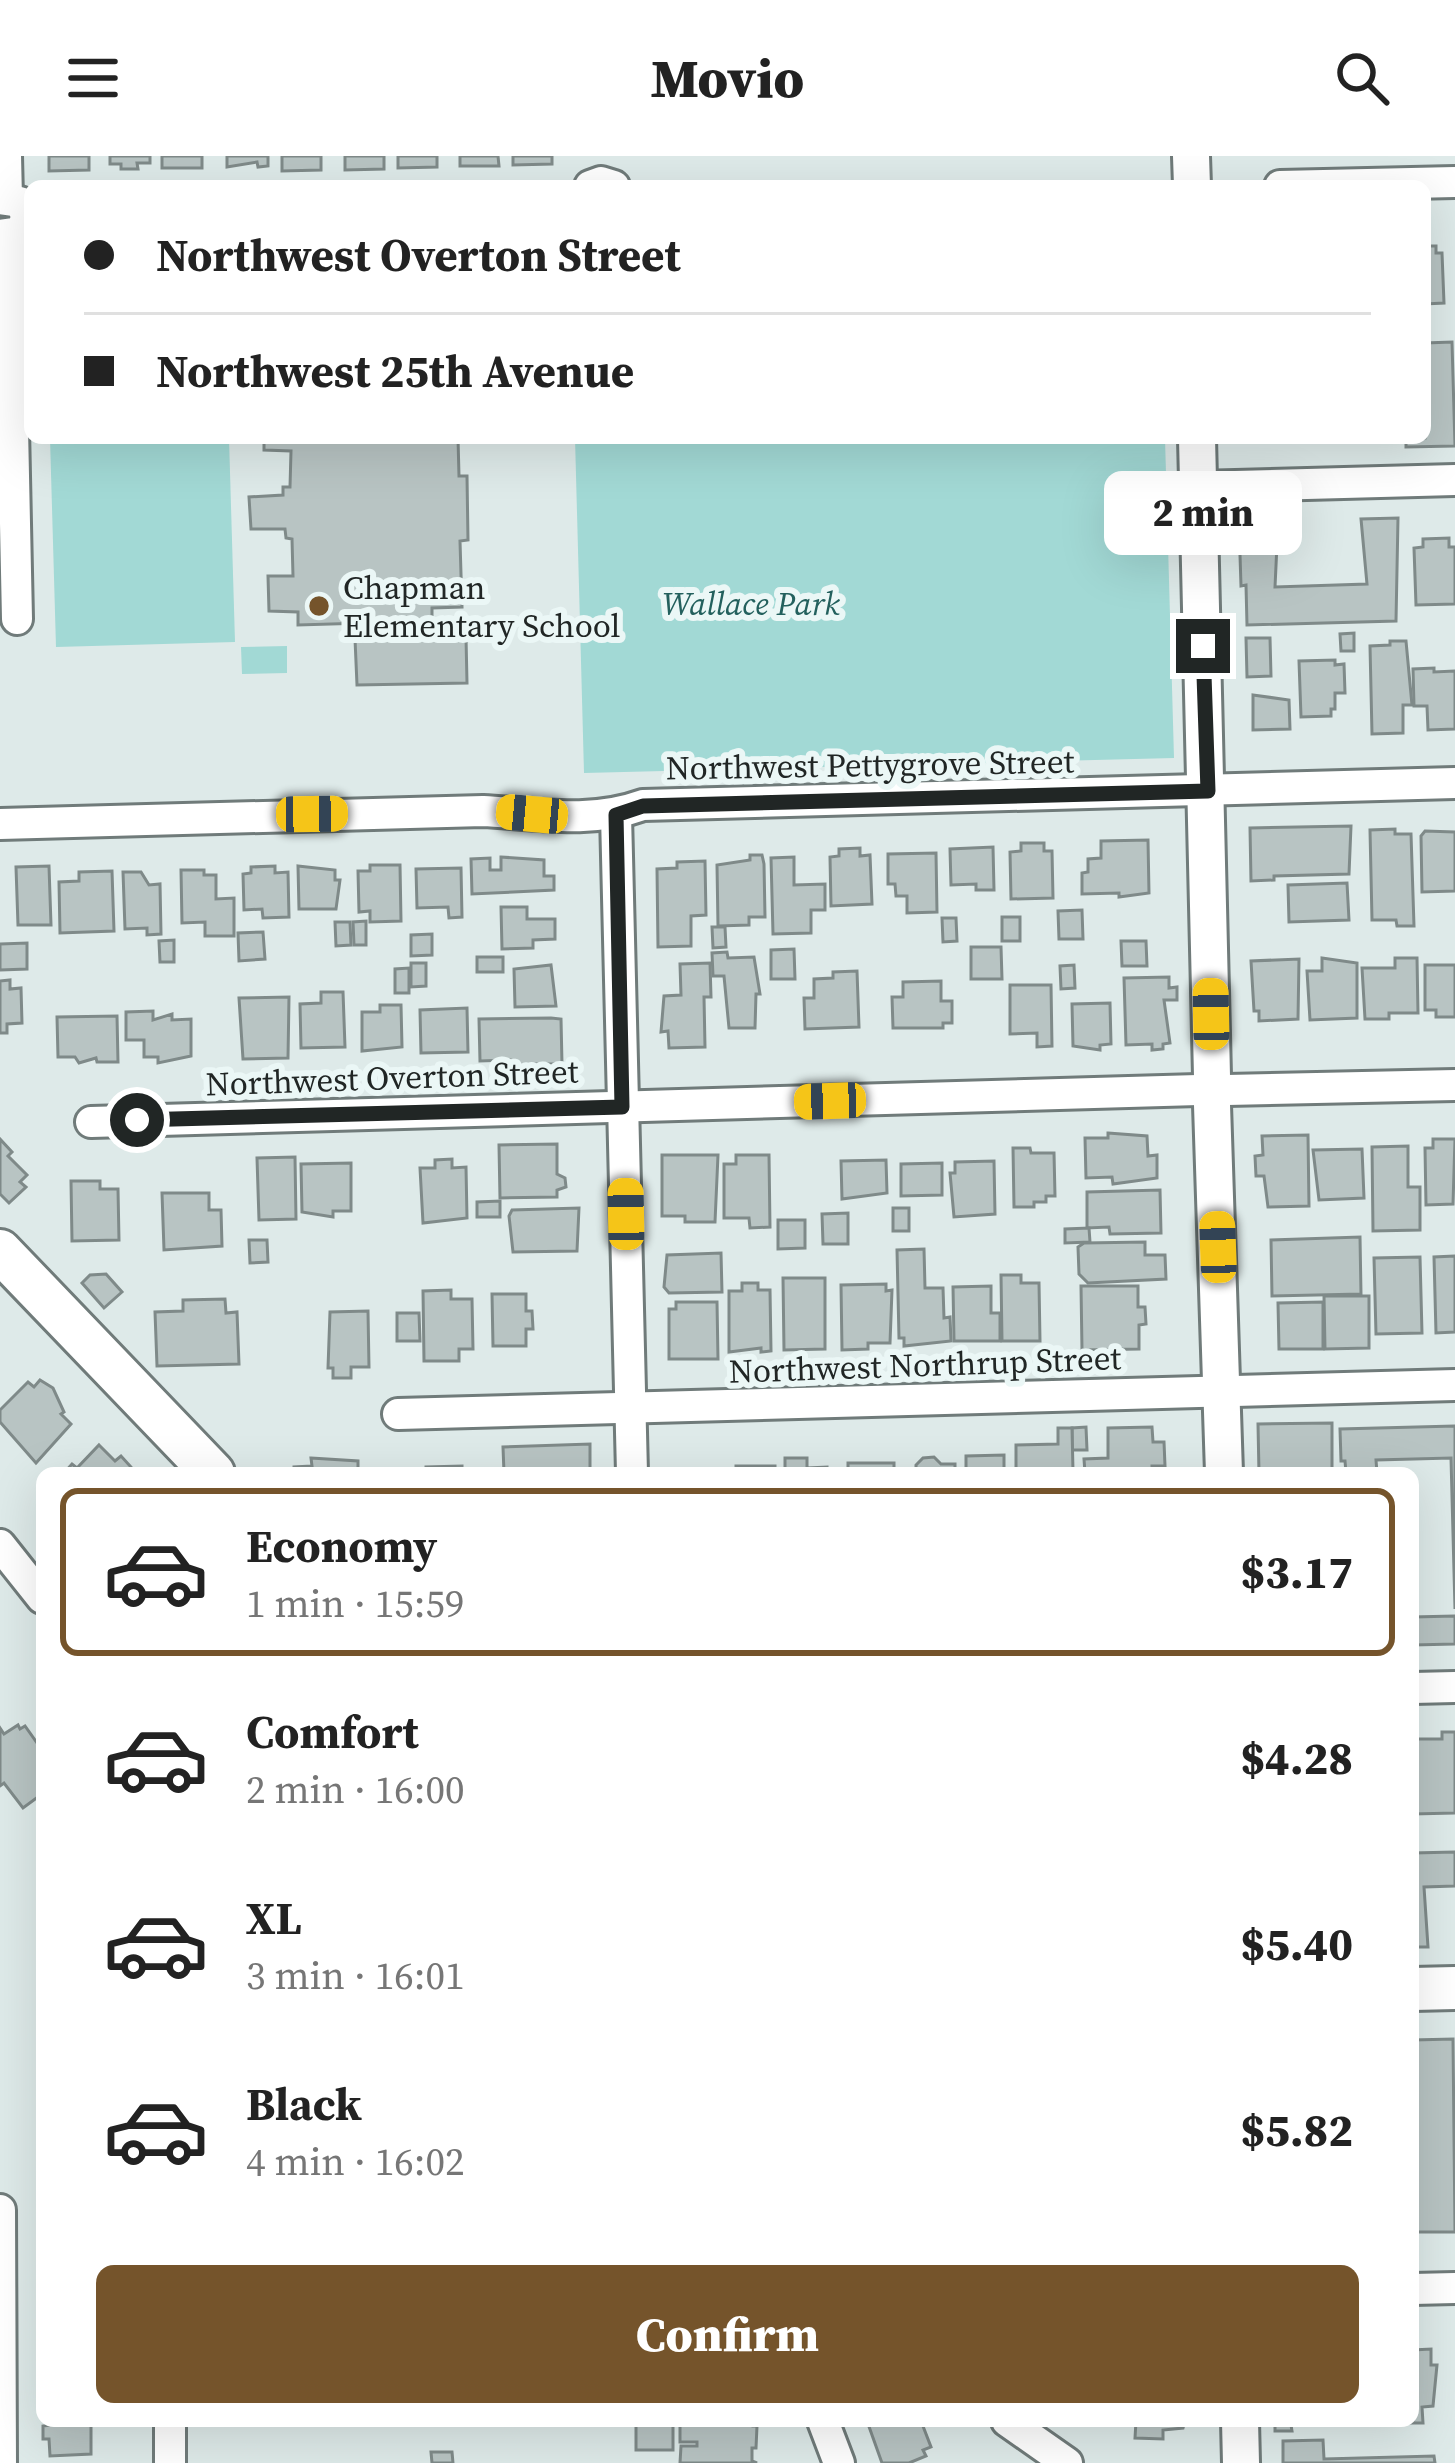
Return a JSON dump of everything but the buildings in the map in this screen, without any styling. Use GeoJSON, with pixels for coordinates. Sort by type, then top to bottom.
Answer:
{"type":"FeatureCollection","features":[{"type":"Feature","properties":{"kind":"main road"},"geometry":{"type":"LineString","coordinates":[[0,1251],[207,1467]]}},
{"type":"Feature","properties":{"kind":"main road"},"geometry":{"type":"LineString","coordinates":[[1419,1989],[1455,1988]]}},
{"type":"Feature","properties":{"kind":"street"},"geometry":{"type":"LineString","coordinates":[[6,156],[12,217],[8,519],[17,619]]}},
{"type":"Feature","properties":{"kind":"street"},"geometry":{"type":"LineString","coordinates":[[1197,444],[1224,1467]]}},
{"type":"Feature","properties":{"kind":"street"},"geometry":{"type":"LineString","coordinates":[[1198,487],[1455,480]]}},
{"type":"Feature","properties":{"kind":"street","name":"Northwest Pettygrove Street"},"geometry":{"type":"LineString","coordinates":[[0,824],[462,811],[558,817],[616,815],[643,806],[1455,783]]}},
{"type":"Feature","properties":{"kind":"street"},"geometry":{"type":"LineString","coordinates":[[616,815],[632,1467]]}},
{"type":"Feature","properties":{"kind":"street","name":"Northwest Overton Street"},"geometry":{"type":"LineString","coordinates":[[91,1122],[1455,1085]]}},
{"type":"Feature","properties":{"kind":"street","name":"Northwest Northrup Street"},"geometry":{"type":"LineString","coordinates":[[398,1414],[1455,1385]]}},
{"type":"Feature","properties":{"kind":"street"},"geometry":{"type":"LineString","coordinates":[[0,1545],[36,1590]]}},
{"type":"Feature","properties":{"kind":"street"},"geometry":{"type":"LineString","coordinates":[[1419,1688],[1455,1687]]}},
{"type":"Feature","properties":{"kind":"street"},"geometry":{"type":"LineString","coordinates":[[0,2210],[1,2463]]}},
{"type":"Feature","properties":{"kind":"street"},"geometry":{"type":"LineString","coordinates":[[1419,2289],[1455,2288]]}},
{"type":"Feature","properties":{"kind":"street"},"geometry":{"type":"LineString","coordinates":[[170,2427],[170,2463]]}},
{"type":"Feature","properties":{"kind":"street"},"geometry":{"type":"LineString","coordinates":[[826,2427],[839,2463]]}},
{"type":"Feature","properties":{"kind":"street"},"geometry":{"type":"LineString","coordinates":[[1016,2427],[1067,2463]]}},
{"type":"Feature","properties":{"kind":"street"},"geometry":{"type":"LineString","coordinates":[[1240,2427],[1241,2463]]}},
{"type":"Feature","properties":{"kind":"green space"},"geometry":{"type":"Polygon","coordinates":[[[50,444],[229,444],[235,642],[56,647],[50,444]]]}},
{"type":"Feature","properties":{"kind":"green space","name":"Wallace Park"},"geometry":{"type":"Polygon","coordinates":[[[575,444],[1165,444],[1174,758],[584,773],[575,444]]]}},
{"type":"Feature","properties":{"kind":"green space"},"geometry":{"type":"Polygon","coordinates":[[[287,646],[287,673],[242,674],[241,647],[287,646]]]}},
{"type":"Feature","properties":{"kind":"place","name":"Chapman Elementary School"},"geometry":{"type":"Point","coordinates":[319,606]}},
{"type":"Feature","properties":{"kind":"route"},"geometry":{"type":"LineString","coordinates":[[137,1120],[622,1107],[616,815],[643,806],[1208,791],[1203,646]]}}]}
